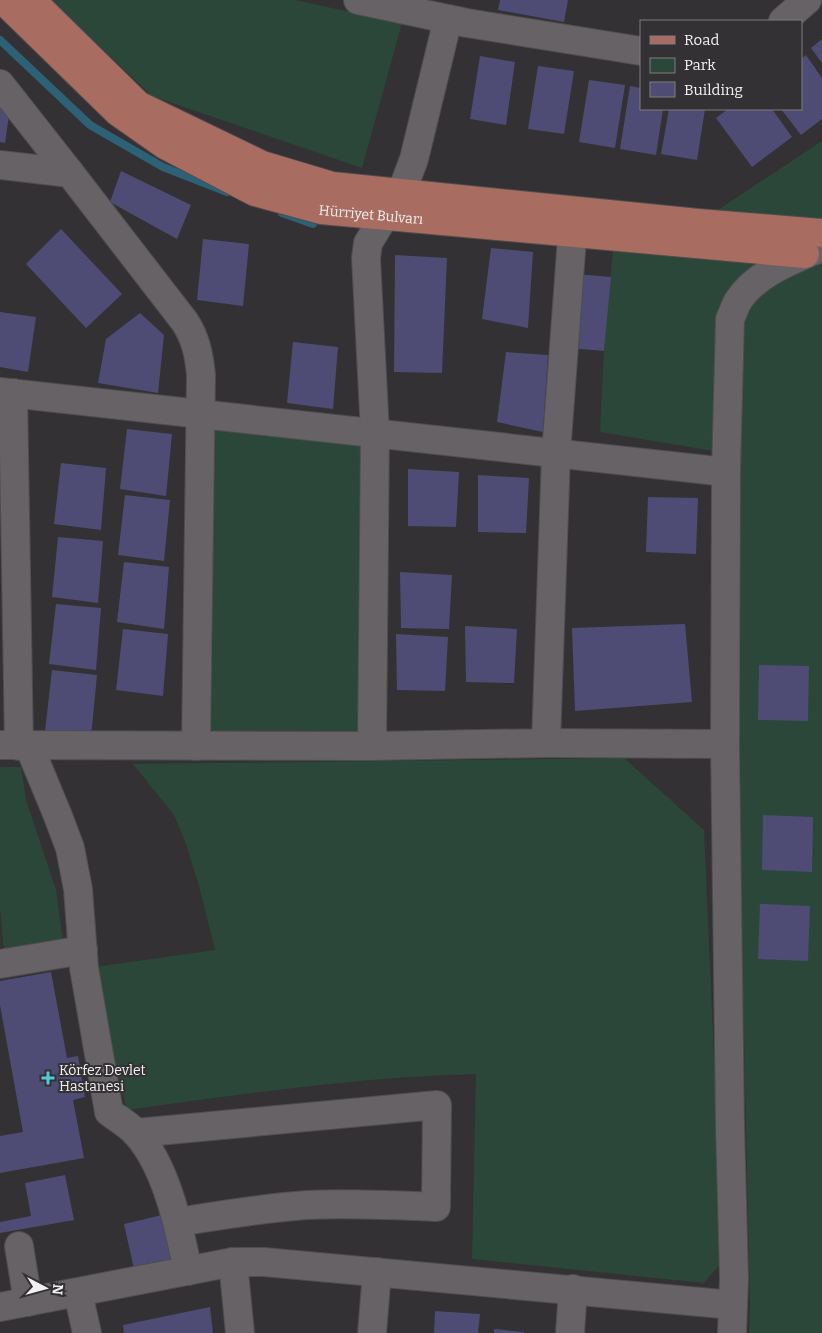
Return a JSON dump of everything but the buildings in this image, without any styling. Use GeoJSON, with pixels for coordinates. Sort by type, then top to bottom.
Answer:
{"type":"FeatureCollection","features":[{"type":"Feature","properties":{"kind":"main road","name":"Hürriyet Bulvarı"},"geometry":{"type":"LineString","coordinates":[[3,0],[118,112],[165,145],[254,192],[321,210],[384,216],[698,224],[822,233]]}},
{"type":"Feature","properties":{"kind":"main road","name":"Hürriyet Bulvarı"},"geometry":{"type":"LineString","coordinates":[[32,0],[138,105],[262,165],[332,186],[399,193],[573,222],[814,251]]}},
{"type":"Feature","properties":{"kind":"street"},"geometry":{"type":"LineString","coordinates":[[358,0],[462,14],[640,51]]}},
{"type":"Feature","properties":{"kind":"street"},"geometry":{"type":"LineString","coordinates":[[784,20],[807,0]]}},
{"type":"Feature","properties":{"kind":"street"},"geometry":{"type":"LineString","coordinates":[[372,746],[375,433],[366,258],[368,244],[399,193],[414,159],[462,14]]}},
{"type":"Feature","properties":{"kind":"street"},"geometry":{"type":"LineString","coordinates":[[0,84],[185,322],[193,334],[198,348],[201,375],[201,413],[196,746]]}},
{"type":"Feature","properties":{"kind":"street"},"geometry":{"type":"LineString","coordinates":[[0,165],[70,174]]}},
{"type":"Feature","properties":{"kind":"street"},"geometry":{"type":"LineString","coordinates":[[546,743],[556,454],[573,222]]}},
{"type":"Feature","properties":{"kind":"street"},"geometry":{"type":"LineString","coordinates":[[732,1333],[725,744],[726,472],[730,319],[737,302],[747,290],[774,269],[814,251]]}},
{"type":"Feature","properties":{"kind":"street"},"geometry":{"type":"LineString","coordinates":[[188,1271],[178,1222],[152,1153],[136,1133],[109,1112],[84,968],[78,889],[70,848],[58,816],[16,746],[7,392],[726,472]]}},
{"type":"Feature","properties":{"kind":"street"},"geometry":{"type":"LineString","coordinates":[[16,746],[372,746],[546,743],[725,744]]}},
{"type":"Feature","properties":{"kind":"street"},"geometry":{"type":"LineString","coordinates":[[0,964],[83,950]]}},
{"type":"Feature","properties":{"kind":"street"},"geometry":{"type":"LineString","coordinates":[[136,1133],[437,1105],[436,1207],[371,1204],[306,1205],[240,1212],[178,1222]]}},
{"type":"Feature","properties":{"kind":"street"},"geometry":{"type":"LineString","coordinates":[[18,1246],[28,1302]]}},
{"type":"Feature","properties":{"kind":"street"},"geometry":{"type":"LineString","coordinates":[[0,1307],[233,1262],[264,1262],[733,1305]]}},
{"type":"Feature","properties":{"kind":"street"},"geometry":{"type":"LineString","coordinates":[[233,1262],[240,1333]]}},
{"type":"Feature","properties":{"kind":"street"},"geometry":{"type":"LineString","coordinates":[[372,1333],[377,1272]]}},
{"type":"Feature","properties":{"kind":"street"},"geometry":{"type":"LineString","coordinates":[[570,1333],[573,1289]]}},
{"type":"Feature","properties":{"kind":"street"},"geometry":{"type":"LineString","coordinates":[[78,1293],[87,1333]]}},
{"type":"Feature","properties":{"kind":"green space"},"geometry":{"type":"Polygon","coordinates":[[[51,0],[295,0],[402,23],[362,168],[152,96],[51,0]]]}},
{"type":"Feature","properties":{"kind":"green space"},"geometry":{"type":"Polygon","coordinates":[[[822,141],[822,1333],[749,1333],[750,1308],[731,454],[600,432],[604,351],[613,250],[698,223],[822,141]]]}},
{"type":"Feature","properties":{"kind":"green space"},"geometry":{"type":"Polygon","coordinates":[[[201,413],[375,433],[372,746],[196,746],[201,413]]]}},
{"type":"Feature","properties":{"kind":"green space"},"geometry":{"type":"Polygon","coordinates":[[[624,758],[704,830],[723,1261],[704,1283],[472,1259],[476,1074],[345,1082],[127,1110],[112,1053],[95,967],[215,950],[199,886],[185,841],[174,815],[133,764],[624,758]]]}},
{"type":"Feature","properties":{"kind":"green space"},"geometry":{"type":"Polygon","coordinates":[[[0,767],[21,767],[26,800],[56,890],[63,942],[4,951],[0,908],[0,767]]]}},
{"type":"Feature","properties":{"kind":"waterway"},"geometry":{"type":"LineString","coordinates":[[0,40],[90,125],[163,167],[227,192]]}},
{"type":"Feature","properties":{"kind":"waterway"},"geometry":{"type":"LineString","coordinates":[[282,213],[313,224]]}},
{"type":"Feature","properties":{"kind":"place","name":"Körfez Devlet Hastanesi"},"geometry":{"type":"Point","coordinates":[48,1078]}}]}
